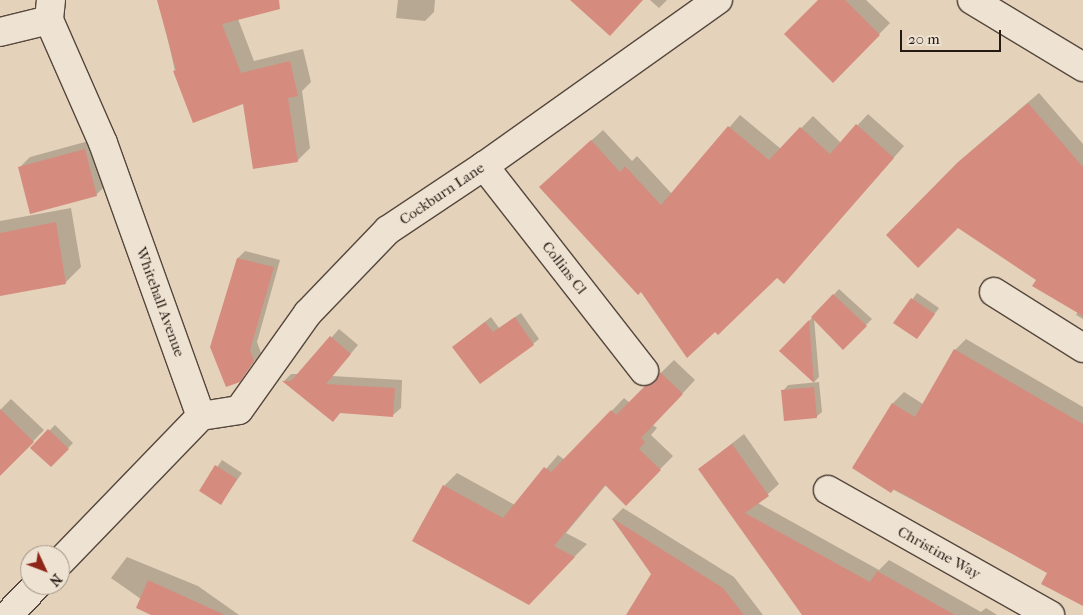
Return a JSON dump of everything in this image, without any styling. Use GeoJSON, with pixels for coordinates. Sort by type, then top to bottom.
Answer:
{"type":"FeatureCollection","features":[{"type":"Feature","properties":{"kind":"street","name":"Cockburn Lane"},"geometry":{"type":"LineString","coordinates":[[201,416],[238,410],[308,313],[388,230],[484,166],[718,0]]}},
{"type":"Feature","properties":{"kind":"street"},"geometry":{"type":"LineString","coordinates":[[972,0],[1083,67]]}},
{"type":"Feature","properties":{"kind":"street"},"geometry":{"type":"LineString","coordinates":[[0,32],[50,10]]}},
{"type":"Feature","properties":{"kind":"street","name":"Whitehall Avenue"},"geometry":{"type":"LineString","coordinates":[[50,10],[102,143],[201,416]]}},
{"type":"Feature","properties":{"kind":"street","name":"Collins Cl"},"geometry":{"type":"LineString","coordinates":[[484,166],[644,371]]}},
{"type":"Feature","properties":{"kind":"street"},"geometry":{"type":"LineString","coordinates":[[994,292],[1083,348]]}},
{"type":"Feature","properties":{"kind":"street"},"geometry":{"type":"LineString","coordinates":[[70,552],[201,416]]}},
{"type":"Feature","properties":{"kind":"street","name":"Christine Way"},"geometry":{"type":"LineString","coordinates":[[828,490],[1050,615]]}},
{"type":"Feature","properties":{"kind":"street"},"geometry":{"type":"LineString","coordinates":[[8,615],[27,595]]}},
{"type":"Feature","properties":{"kind":"building"},"geometry":{"type":"Polygon","coordinates":[[[157,0],[279,0],[280,9],[222,24],[241,73],[290,61],[298,96],[288,98],[298,162],[253,169],[243,104],[193,123],[173,71],[176,70],[157,0]]]}},
{"type":"Feature","properties":{"kind":"building"},"geometry":{"type":"Polygon","coordinates":[[[570,0],[643,0],[610,36],[570,0]]]}},
{"type":"Feature","properties":{"kind":"building"},"geometry":{"type":"Polygon","coordinates":[[[818,0],[845,0],[880,35],[833,83],[784,34],[818,0]]]}},
{"type":"Feature","properties":{"kind":"building"},"geometry":{"type":"Polygon","coordinates":[[[1028,103],[1083,167],[1083,316],[1032,286],[1036,280],[958,228],[918,268],[886,235],[958,162],[1028,103]]]}},
{"type":"Feature","properties":{"kind":"building"},"geometry":{"type":"Polygon","coordinates":[[[856,124],[894,158],[784,284],[777,278],[718,335],[715,332],[687,358],[641,292],[638,295],[539,187],[591,140],[620,172],[625,166],[661,205],[728,126],[769,160],[800,127],[830,154],[856,124]]]}},
{"type":"Feature","properties":{"kind":"building"},"geometry":{"type":"Polygon","coordinates":[[[85,149],[97,196],[30,214],[18,167],[85,149]]]}},
{"type":"Feature","properties":{"kind":"building"},"geometry":{"type":"Polygon","coordinates":[[[56,222],[66,284],[0,296],[0,233],[56,222]]]}},
{"type":"Feature","properties":{"kind":"building"},"geometry":{"type":"Polygon","coordinates":[[[237,258],[274,267],[250,350],[254,361],[240,382],[226,387],[210,347],[237,258]]]}},
{"type":"Feature","properties":{"kind":"building"},"geometry":{"type":"Polygon","coordinates":[[[833,294],[867,326],[843,350],[811,317],[833,294]]]}},
{"type":"Feature","properties":{"kind":"building"},"geometry":{"type":"Polygon","coordinates":[[[911,298],[935,314],[917,339],[893,323],[911,298]]]}},
{"type":"Feature","properties":{"kind":"building"},"geometry":{"type":"Polygon","coordinates":[[[515,317],[534,345],[480,384],[452,347],[485,322],[493,332],[515,317]]]}},
{"type":"Feature","properties":{"kind":"building"},"geometry":{"type":"Polygon","coordinates":[[[809,320],[814,383],[779,351],[809,320]]]}},
{"type":"Feature","properties":{"kind":"building"},"geometry":{"type":"Polygon","coordinates":[[[330,336],[351,354],[326,384],[395,388],[393,417],[340,413],[333,422],[282,381],[291,381],[330,336]]]}},
{"type":"Feature","properties":{"kind":"building"},"geometry":{"type":"Polygon","coordinates":[[[954,349],[1083,424],[1083,606],[1041,584],[1047,573],[894,489],[891,493],[852,468],[892,403],[915,417],[954,349]]]}},
{"type":"Feature","properties":{"kind":"building"},"geometry":{"type":"Polygon","coordinates":[[[660,372],[683,394],[641,438],[645,442],[639,449],[661,470],[626,506],[605,485],[554,546],[575,557],[529,605],[412,541],[443,485],[503,518],[544,467],[551,472],[611,410],[616,415],[645,386],[654,383],[660,372]]]}},
{"type":"Feature","properties":{"kind":"building"},"geometry":{"type":"Polygon","coordinates":[[[814,387],[817,418],[784,421],[781,390],[814,387]]]}},
{"type":"Feature","properties":{"kind":"building"},"geometry":{"type":"Polygon","coordinates":[[[0,409],[34,442],[0,476],[0,409]]]}},
{"type":"Feature","properties":{"kind":"building"},"geometry":{"type":"Polygon","coordinates":[[[48,429],[69,449],[51,467],[30,448],[48,429]]]}},
{"type":"Feature","properties":{"kind":"building"},"geometry":{"type":"Polygon","coordinates":[[[732,444],[769,496],[745,513],[870,582],[877,571],[955,615],[802,615],[698,469],[732,444]]]}},
{"type":"Feature","properties":{"kind":"building"},"geometry":{"type":"Polygon","coordinates":[[[215,465],[237,479],[221,505],[199,491],[215,465]]]}},
{"type":"Feature","properties":{"kind":"building"},"geometry":{"type":"Polygon","coordinates":[[[612,518],[723,588],[744,615],[626,615],[651,574],[612,518]]]}},
{"type":"Feature","properties":{"kind":"building"},"geometry":{"type":"Polygon","coordinates":[[[148,580],[225,615],[151,615],[136,608],[148,580]]]}}]}
